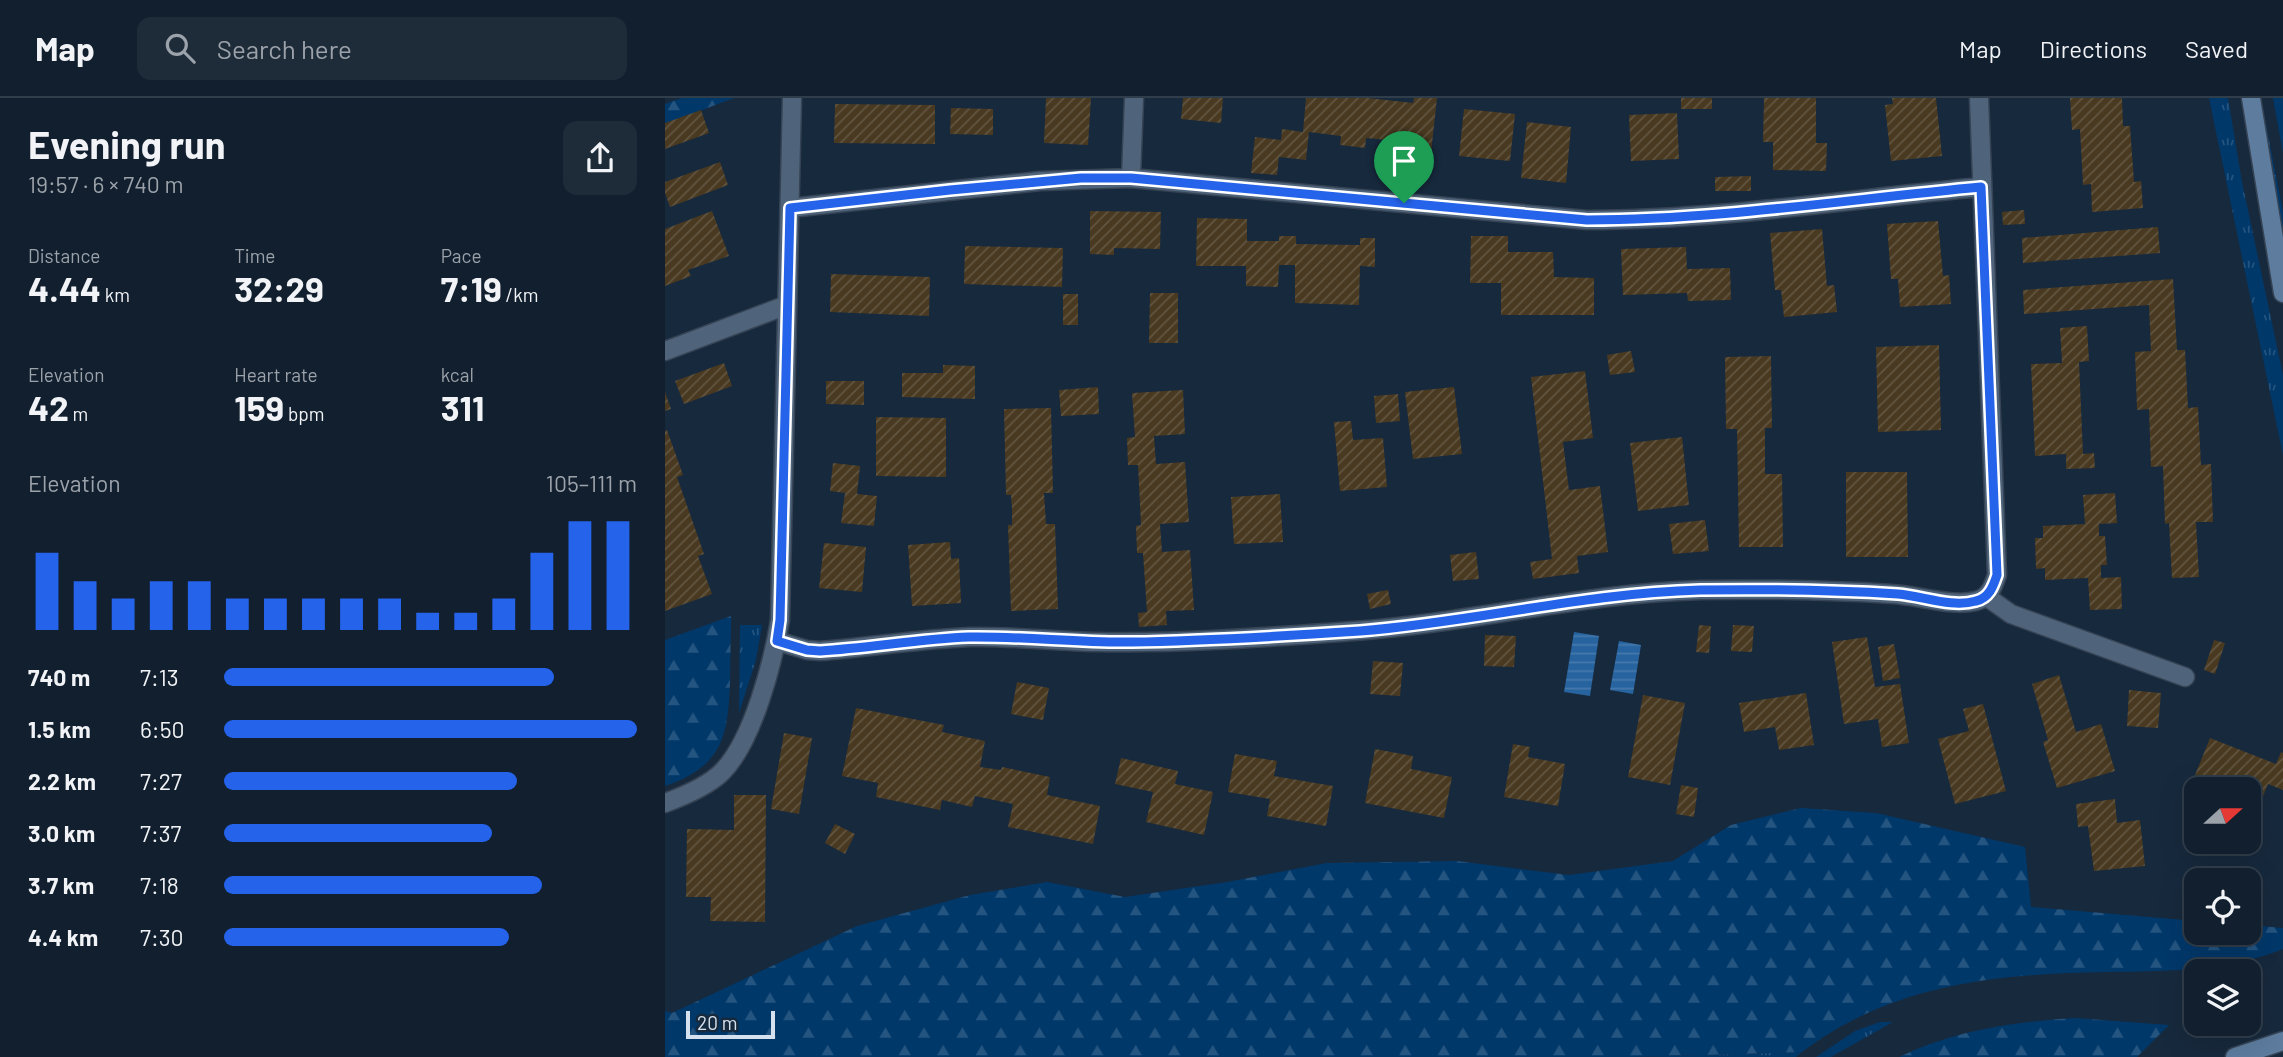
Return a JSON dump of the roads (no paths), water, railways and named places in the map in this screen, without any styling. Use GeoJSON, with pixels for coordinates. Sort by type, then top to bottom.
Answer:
{"type":"FeatureCollection","features":[{"type":"Feature","properties":{"kind":"main road"},"geometry":{"type":"LineString","coordinates":[[2251,98],[2283,293]]}},
{"type":"Feature","properties":{"kind":"main road"},"geometry":{"type":"LineString","coordinates":[[2235,1057],[2283,1041]]}},
{"type":"Feature","properties":{"kind":"street"},"geometry":{"type":"LineString","coordinates":[[665,803],[704,785],[721,773],[733,759],[749,730],[777,641],[780,620],[792,98]]}},
{"type":"Feature","properties":{"kind":"street"},"geometry":{"type":"LineString","coordinates":[[1131,178],[1134,98]]}},
{"type":"Feature","properties":{"kind":"street"},"geometry":{"type":"LineString","coordinates":[[777,641],[820,651],[971,637],[1133,642],[1286,636],[1404,626],[1561,603],[1681,591],[1850,591],[1967,603],[1987,597],[1997,575],[1979,98]]}},
{"type":"Feature","properties":{"kind":"street"},"geometry":{"type":"LineString","coordinates":[[790,208],[1040,181],[1131,178],[1587,220],[1637,220],[1981,187]]}},
{"type":"Feature","properties":{"kind":"street"},"geometry":{"type":"LineString","coordinates":[[665,351],[787,305]]}},
{"type":"Feature","properties":{"kind":"street"},"geometry":{"type":"LineString","coordinates":[[1987,597],[2011,614],[2185,677]]}}]}
